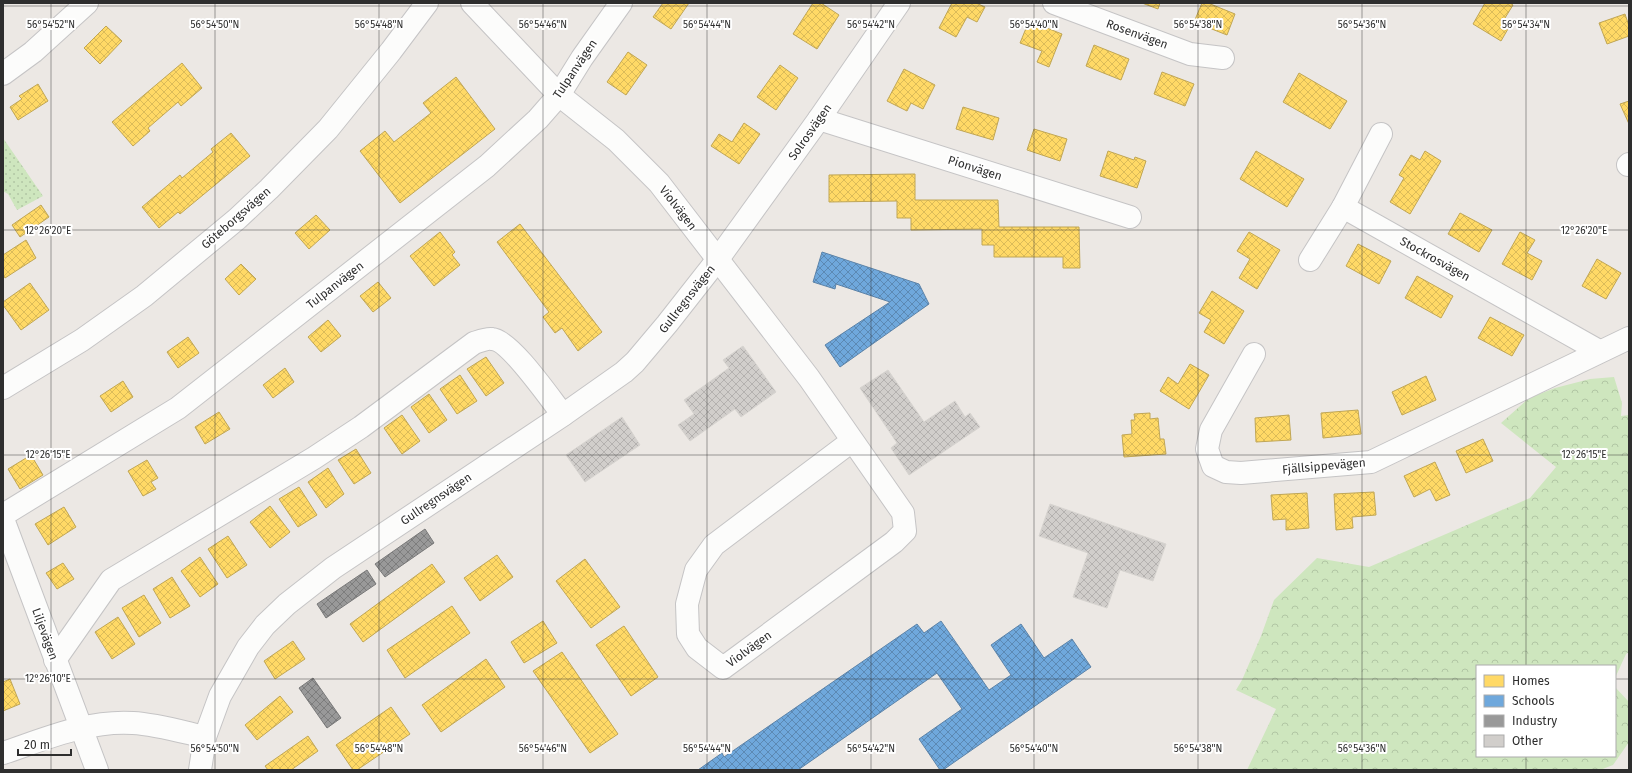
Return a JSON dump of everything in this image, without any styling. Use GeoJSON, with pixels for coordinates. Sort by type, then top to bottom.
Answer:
{"type":"FeatureCollection","features":[{"type":"Feature","properties":{"kind":"street"},"geometry":{"type":"LineString","coordinates":[[3,74],[33,52],[87,3]]}},
{"type":"Feature","properties":{"kind":"street","name":"Göteborgsvägen"},"geometry":{"type":"LineString","coordinates":[[3,388],[82,340],[144,296],[237,219],[270,189],[328,129],[391,52],[427,3]]}},
{"type":"Feature","properties":{"kind":"street","name":"Violvägen"},"geometry":{"type":"LineString","coordinates":[[472,3],[559,95],[616,140],[659,183],[808,378],[903,513],[905,531],[894,542],[723,668],[697,648],[688,634],[687,604],[696,570],[714,545],[852,441]]}},
{"type":"Feature","properties":{"kind":"street","name":"Tulpanvägen"},"geometry":{"type":"LineString","coordinates":[[3,515],[178,408],[487,166],[538,119],[559,95],[582,58],[621,3]]}},
{"type":"Feature","properties":{"kind":"street","name":"Solrosvägen"},"geometry":{"type":"LineString","coordinates":[[718,259],[819,119],[899,3]]}},
{"type":"Feature","properties":{"kind":"street","name":"Rosenvägen"},"geometry":{"type":"LineString","coordinates":[[1054,3],[1190,54],[1223,58]]}},
{"type":"Feature","properties":{"kind":"street","name":"Pionvägen"},"geometry":{"type":"LineString","coordinates":[[819,119],[1130,217]]}},
{"type":"Feature","properties":{"kind":"street"},"geometry":{"type":"LineString","coordinates":[[1310,260],[1342,207],[1381,134]]}},
{"type":"Feature","properties":{"kind":"street","name":"Stockrosvägen"},"geometry":{"type":"LineString","coordinates":[[1342,207],[1599,351]]}},
{"type":"Feature","properties":{"kind":"street","name":"Gullregnsvägen"},"geometry":{"type":"LineString","coordinates":[[200,770],[205,737],[220,696],[248,647],[265,625],[287,604],[333,568],[563,415],[624,372],[635,362],[668,324],[718,259]]}},
{"type":"Feature","properties":{"kind":"street"},"geometry":{"type":"LineString","coordinates":[[55,660],[111,580],[314,458],[361,427],[474,343],[493,338],[502,342],[514,352],[563,415]]}},
{"type":"Feature","properties":{"kind":"street","name":"Fjällsippevägen"},"geometry":{"type":"LineString","coordinates":[[1254,354],[1211,430],[1207,449],[1213,466],[1226,472],[1241,473],[1371,462],[1599,351],[1629,338]]}},
{"type":"Feature","properties":{"kind":"street","name":"Liljevägen"},"geometry":{"type":"LineString","coordinates":[[3,519],[97,770]]}},
{"type":"Feature","properties":{"kind":"street"},"geometry":{"type":"LineString","coordinates":[[3,753],[81,727],[112,723],[134,723],[205,737]]}},
{"type":"Feature","properties":{"kind":"green space"},"geometry":{"type":"Polygon","coordinates":[[[3,138],[43,196],[17,210],[8,194],[3,191],[3,138]]]}},
{"type":"Feature","properties":{"kind":"green space"},"geometry":{"type":"Polygon","coordinates":[[[1614,377],[1622,403],[1621,416],[1629,415],[1629,652],[1626,654],[1616,676],[1616,665],[1476,665],[1476,757],[1616,757],[1616,688],[1629,702],[1629,742],[1613,765],[1600,770],[1247,770],[1276,709],[1236,690],[1242,680],[1261,636],[1274,600],[1317,558],[1369,567],[1530,498],[1556,467],[1501,423],[1529,398],[1555,388],[1590,379],[1614,377]]]}},
{"type":"Feature","properties":{"kind":"building: Homes"},"geometry":{"type":"Polygon","coordinates":[[[663,3],[689,3],[671,29],[653,17],[663,3]]]}},
{"type":"Feature","properties":{"kind":"building: Homes"},"geometry":{"type":"Polygon","coordinates":[[[813,3],[821,3],[839,15],[817,49],[793,34],[813,3]]]}},
{"type":"Feature","properties":{"kind":"building: Homes"},"geometry":{"type":"Polygon","coordinates":[[[952,3],[976,3],[985,7],[977,22],[967,17],[956,37],[939,28],[952,3]]]}},
{"type":"Feature","properties":{"kind":"building: Homes"},"geometry":{"type":"Polygon","coordinates":[[[1142,3],[1160,3],[1158,9],[1142,3]]]}},
{"type":"Feature","properties":{"kind":"building: Homes"},"geometry":{"type":"Polygon","coordinates":[[[1202,3],[1208,3],[1235,14],[1227,35],[1194,22],[1202,3]]]}},
{"type":"Feature","properties":{"kind":"building: Homes"},"geometry":{"type":"Polygon","coordinates":[[[1485,3],[1510,3],[1513,5],[1505,18],[1512,22],[1501,41],[1473,24],[1485,3]]]}},
{"type":"Feature","properties":{"kind":"building: Homes"},"geometry":{"type":"Polygon","coordinates":[[[1625,14],[1629,26],[1629,36],[1607,44],[1599,23],[1625,14]]]}},
{"type":"Feature","properties":{"kind":"building: Homes"},"geometry":{"type":"Polygon","coordinates":[[[1029,21],[1062,34],[1049,67],[1037,62],[1042,51],[1020,43],[1029,21]]]}},
{"type":"Feature","properties":{"kind":"building: Homes"},"geometry":{"type":"Polygon","coordinates":[[[106,26],[122,41],[100,64],[84,48],[106,26]]]}},
{"type":"Feature","properties":{"kind":"building: Homes"},"geometry":{"type":"Polygon","coordinates":[[[1094,45],[1129,59],[1121,80],[1086,66],[1094,45]]]}},
{"type":"Feature","properties":{"kind":"building: Homes"},"geometry":{"type":"Polygon","coordinates":[[[628,52],[647,65],[626,95],[607,82],[628,52]]]}},
{"type":"Feature","properties":{"kind":"building: Homes"},"geometry":{"type":"Polygon","coordinates":[[[182,63],[202,88],[181,106],[178,102],[148,128],[150,131],[133,146],[112,122],[182,63]]]}},
{"type":"Feature","properties":{"kind":"building: Homes"},"geometry":{"type":"Polygon","coordinates":[[[780,65],[798,78],[776,110],[757,97],[780,65]]]}},
{"type":"Feature","properties":{"kind":"building: Homes"},"geometry":{"type":"Polygon","coordinates":[[[904,69],[935,85],[923,109],[911,103],[907,111],[887,101],[904,69]]]}},
{"type":"Feature","properties":{"kind":"building: Homes"},"geometry":{"type":"Polygon","coordinates":[[[1162,72],[1194,84],[1185,106],[1154,94],[1162,72]]]}},
{"type":"Feature","properties":{"kind":"building: Homes"},"geometry":{"type":"Polygon","coordinates":[[[1299,73],[1347,101],[1330,129],[1283,102],[1299,73]]]}},
{"type":"Feature","properties":{"kind":"building: Homes"},"geometry":{"type":"Polygon","coordinates":[[[456,77],[495,129],[400,203],[360,151],[385,131],[394,142],[431,113],[423,103],[456,77]]]}},
{"type":"Feature","properties":{"kind":"building: Homes"},"geometry":{"type":"Polygon","coordinates":[[[38,84],[48,101],[18,120],[10,107],[22,99],[19,96],[38,84]]]}},
{"type":"Feature","properties":{"kind":"building: Homes"},"geometry":{"type":"Polygon","coordinates":[[[1629,101],[1629,124],[1620,104],[1629,101]]]}},
{"type":"Feature","properties":{"kind":"building: Homes"},"geometry":{"type":"Polygon","coordinates":[[[963,107],[999,118],[993,140],[956,129],[963,107]]]}},
{"type":"Feature","properties":{"kind":"building: Homes"},"geometry":{"type":"Polygon","coordinates":[[[744,123],[760,134],[739,164],[711,146],[719,134],[732,142],[744,123]]]}},
{"type":"Feature","properties":{"kind":"building: Homes"},"geometry":{"type":"Polygon","coordinates":[[[1034,129],[1067,139],[1060,161],[1027,150],[1034,129]]]}},
{"type":"Feature","properties":{"kind":"building: Homes"},"geometry":{"type":"Polygon","coordinates":[[[231,133],[250,156],[180,214],[178,212],[159,228],[142,207],[180,175],[182,178],[213,152],[211,149],[231,133]]]}},
{"type":"Feature","properties":{"kind":"building: Homes"},"geometry":{"type":"Polygon","coordinates":[[[1108,151],[1134,160],[1135,157],[1146,161],[1137,188],[1100,176],[1108,151]]]}},
{"type":"Feature","properties":{"kind":"building: Homes"},"geometry":{"type":"Polygon","coordinates":[[[1256,151],[1304,179],[1287,207],[1240,179],[1256,151]]]}},
{"type":"Feature","properties":{"kind":"building: Homes"},"geometry":{"type":"Polygon","coordinates":[[[1425,151],[1441,161],[1410,214],[1390,202],[1404,178],[1399,175],[1411,155],[1420,160],[1425,151]]]}},
{"type":"Feature","properties":{"kind":"building: Homes"},"geometry":{"type":"Polygon","coordinates":[[[915,174],[915,200],[998,200],[999,227],[1079,227],[1080,268],[1063,268],[1063,257],[994,257],[994,245],[982,245],[982,229],[911,230],[911,218],[897,218],[897,201],[829,202],[829,175],[915,174]]]}},
{"type":"Feature","properties":{"kind":"building: Homes"},"geometry":{"type":"Polygon","coordinates":[[[41,205],[49,217],[20,237],[12,225],[41,205]]]}},
{"type":"Feature","properties":{"kind":"building: Homes"},"geometry":{"type":"Polygon","coordinates":[[[1460,213],[1492,230],[1479,252],[1448,234],[1460,213]]]}},
{"type":"Feature","properties":{"kind":"building: Homes"},"geometry":{"type":"Polygon","coordinates":[[[316,215],[330,230],[309,249],[295,233],[316,215]]]}},
{"type":"Feature","properties":{"kind":"building: Homes"},"geometry":{"type":"Polygon","coordinates":[[[520,224],[602,332],[578,351],[562,328],[555,333],[543,317],[549,312],[497,242],[520,224]]]}},
{"type":"Feature","properties":{"kind":"building: Homes"},"geometry":{"type":"Polygon","coordinates":[[[440,232],[455,252],[452,255],[460,265],[434,286],[410,256],[440,232]]]}},
{"type":"Feature","properties":{"kind":"building: Homes"},"geometry":{"type":"Polygon","coordinates":[[[1249,232],[1280,250],[1257,289],[1239,278],[1250,259],[1237,251],[1249,232]]]}},
{"type":"Feature","properties":{"kind":"building: Homes"},"geometry":{"type":"Polygon","coordinates":[[[1520,232],[1535,240],[1527,253],[1542,261],[1532,280],[1502,264],[1520,232]]]}},
{"type":"Feature","properties":{"kind":"building: Homes"},"geometry":{"type":"Polygon","coordinates":[[[26,240],[36,258],[5,278],[3,275],[3,255],[26,240]]]}},
{"type":"Feature","properties":{"kind":"building: Homes"},"geometry":{"type":"Polygon","coordinates":[[[1358,244],[1391,261],[1379,284],[1346,266],[1358,244]]]}},
{"type":"Feature","properties":{"kind":"building: Homes"},"geometry":{"type":"Polygon","coordinates":[[[1597,259],[1621,273],[1606,299],[1582,286],[1597,259]]]}},
{"type":"Feature","properties":{"kind":"building: Homes"},"geometry":{"type":"Polygon","coordinates":[[[241,264],[256,279],[239,295],[225,279],[241,264]]]}},
{"type":"Feature","properties":{"kind":"building: Homes"},"geometry":{"type":"Polygon","coordinates":[[[1417,276],[1453,296],[1441,318],[1405,298],[1417,276]]]}},
{"type":"Feature","properties":{"kind":"building: Homes"},"geometry":{"type":"Polygon","coordinates":[[[378,282],[391,298],[373,312],[360,296],[378,282]]]}},
{"type":"Feature","properties":{"kind":"building: Homes"},"geometry":{"type":"Polygon","coordinates":[[[30,283],[49,310],[21,330],[3,305],[3,302],[30,283]]]}},
{"type":"Feature","properties":{"kind":"building: Homes"},"geometry":{"type":"Polygon","coordinates":[[[1212,291],[1244,311],[1224,344],[1204,332],[1211,320],[1199,313],[1212,291]]]}},
{"type":"Feature","properties":{"kind":"building: Homes"},"geometry":{"type":"Polygon","coordinates":[[[1490,317],[1524,335],[1512,356],[1478,338],[1490,317]]]}},
{"type":"Feature","properties":{"kind":"building: Homes"},"geometry":{"type":"Polygon","coordinates":[[[328,320],[341,336],[321,352],[308,337],[328,320]]]}},
{"type":"Feature","properties":{"kind":"building: Homes"},"geometry":{"type":"Polygon","coordinates":[[[188,337],[199,353],[178,368],[167,352],[188,337]]]}},
{"type":"Feature","properties":{"kind":"building: Homes"},"geometry":{"type":"Polygon","coordinates":[[[486,357],[504,383],[486,396],[467,369],[486,357]]]}},
{"type":"Feature","properties":{"kind":"building: Homes"},"geometry":{"type":"Polygon","coordinates":[[[1190,364],[1209,375],[1189,409],[1160,391],[1168,377],[1178,384],[1190,364]]]}},
{"type":"Feature","properties":{"kind":"building: Homes"},"geometry":{"type":"Polygon","coordinates":[[[285,368],[294,382],[273,398],[263,385],[285,368]]]}},
{"type":"Feature","properties":{"kind":"building: Homes"},"geometry":{"type":"Polygon","coordinates":[[[460,375],[477,401],[457,414],[440,389],[460,375]]]}},
{"type":"Feature","properties":{"kind":"building: Homes"},"geometry":{"type":"Polygon","coordinates":[[[1426,376],[1436,400],[1402,415],[1392,392],[1426,376]]]}},
{"type":"Feature","properties":{"kind":"building: Homes"},"geometry":{"type":"Polygon","coordinates":[[[123,381],[133,397],[111,412],[100,396],[123,381]]]}},
{"type":"Feature","properties":{"kind":"building: Homes"},"geometry":{"type":"Polygon","coordinates":[[[429,394],[447,420],[429,433],[411,407],[429,394]]]}},
{"type":"Feature","properties":{"kind":"building: Homes"},"geometry":{"type":"Polygon","coordinates":[[[1358,410],[1361,434],[1323,438],[1321,413],[1358,410]]]}},
{"type":"Feature","properties":{"kind":"building: Homes"},"geometry":{"type":"Polygon","coordinates":[[[219,412],[230,429],[205,444],[195,427],[219,412]]]}},
{"type":"Feature","properties":{"kind":"building: Homes"},"geometry":{"type":"Polygon","coordinates":[[[1150,413],[1150,419],[1158,418],[1160,439],[1164,439],[1166,454],[1124,457],[1122,435],[1132,434],[1131,420],[1135,420],[1134,414],[1150,413]]]}},
{"type":"Feature","properties":{"kind":"building: Homes"},"geometry":{"type":"Polygon","coordinates":[[[402,415],[420,441],[402,454],[384,428],[402,415]]]}},
{"type":"Feature","properties":{"kind":"building: Homes"},"geometry":{"type":"Polygon","coordinates":[[[1289,415],[1291,440],[1256,442],[1255,418],[1289,415]]]}},
{"type":"Feature","properties":{"kind":"building: Homes"},"geometry":{"type":"Polygon","coordinates":[[[1483,439],[1493,461],[1466,473],[1456,451],[1483,439]]]}},
{"type":"Feature","properties":{"kind":"building: Homes"},"geometry":{"type":"Polygon","coordinates":[[[356,449],[371,473],[354,484],[338,460],[356,449]]]}},
{"type":"Feature","properties":{"kind":"building: Homes"},"geometry":{"type":"Polygon","coordinates":[[[31,455],[43,475],[20,489],[8,469],[31,455]]]}},
{"type":"Feature","properties":{"kind":"building: Homes"},"geometry":{"type":"Polygon","coordinates":[[[147,460],[158,478],[151,482],[156,489],[143,496],[128,471],[147,460]]]}},
{"type":"Feature","properties":{"kind":"building: Homes"},"geometry":{"type":"Polygon","coordinates":[[[1435,462],[1450,495],[1436,501],[1430,489],[1414,497],[1404,476],[1435,462]]]}},
{"type":"Feature","properties":{"kind":"building: Homes"},"geometry":{"type":"Polygon","coordinates":[[[328,468],[344,494],[326,508],[308,482],[328,468]]]}},
{"type":"Feature","properties":{"kind":"building: Homes"},"geometry":{"type":"Polygon","coordinates":[[[299,487],[317,515],[298,527],[279,499],[299,487]]]}},
{"type":"Feature","properties":{"kind":"building: Homes"},"geometry":{"type":"Polygon","coordinates":[[[1374,492],[1376,515],[1352,517],[1353,528],[1336,530],[1334,494],[1374,492]]]}},
{"type":"Feature","properties":{"kind":"building: Homes"},"geometry":{"type":"Polygon","coordinates":[[[1307,493],[1309,528],[1286,530],[1286,519],[1273,520],[1271,495],[1307,493]]]}},
{"type":"Feature","properties":{"kind":"building: Homes"},"geometry":{"type":"Polygon","coordinates":[[[270,506],[290,532],[270,548],[250,522],[270,506]]]}},
{"type":"Feature","properties":{"kind":"building: Homes"},"geometry":{"type":"Polygon","coordinates":[[[64,507],[76,527],[48,545],[35,524],[64,507]]]}},
{"type":"Feature","properties":{"kind":"building: Homes"},"geometry":{"type":"Polygon","coordinates":[[[228,536],[247,565],[227,578],[208,549],[228,536]]]}},
{"type":"Feature","properties":{"kind":"building: Homes"},"geometry":{"type":"Polygon","coordinates":[[[497,555],[513,577],[480,601],[464,578],[497,555]]]}},
{"type":"Feature","properties":{"kind":"building: Homes"},"geometry":{"type":"Polygon","coordinates":[[[200,557],[218,584],[200,597],[181,571],[200,557]]]}},
{"type":"Feature","properties":{"kind":"building: Homes"},"geometry":{"type":"Polygon","coordinates":[[[585,559],[620,607],[591,628],[556,581],[585,559]]]}},
{"type":"Feature","properties":{"kind":"building: Homes"},"geometry":{"type":"Polygon","coordinates":[[[63,563],[74,579],[57,589],[46,573],[63,563]]]}},
{"type":"Feature","properties":{"kind":"building: Homes"},"geometry":{"type":"Polygon","coordinates":[[[432,564],[445,582],[363,642],[350,624],[432,564]]]}},
{"type":"Feature","properties":{"kind":"building: Homes"},"geometry":{"type":"Polygon","coordinates":[[[172,577],[190,606],[170,618],[153,589],[172,577]]]}},
{"type":"Feature","properties":{"kind":"building: Homes"},"geometry":{"type":"Polygon","coordinates":[[[144,595],[161,623],[139,637],[122,608],[144,595]]]}},
{"type":"Feature","properties":{"kind":"building: Homes"},"geometry":{"type":"Polygon","coordinates":[[[452,606],[470,633],[405,678],[387,650],[452,606]]]}},
{"type":"Feature","properties":{"kind":"building: Homes"},"geometry":{"type":"Polygon","coordinates":[[[118,617],[135,644],[112,659],[95,632],[118,617]]]}},
{"type":"Feature","properties":{"kind":"building: Homes"},"geometry":{"type":"Polygon","coordinates":[[[543,621],[557,643],[524,663],[511,642],[543,621]]]}},
{"type":"Feature","properties":{"kind":"building: Homes"},"geometry":{"type":"Polygon","coordinates":[[[624,626],[658,677],[631,696],[596,645],[624,626]]]}},
{"type":"Feature","properties":{"kind":"building: Homes"},"geometry":{"type":"Polygon","coordinates":[[[293,641],[305,659],[275,679],[264,661],[293,641]]]}},
{"type":"Feature","properties":{"kind":"building: Homes"},"geometry":{"type":"Polygon","coordinates":[[[562,652],[618,734],[590,753],[533,671],[562,652]]]}},
{"type":"Feature","properties":{"kind":"building: Homes"},"geometry":{"type":"Polygon","coordinates":[[[486,659],[505,687],[441,732],[422,705],[486,659]]]}},
{"type":"Feature","properties":{"kind":"building: Homes"},"geometry":{"type":"Polygon","coordinates":[[[10,679],[20,704],[3,711],[3,682],[10,679]]]}},
{"type":"Feature","properties":{"kind":"building: Homes"},"geometry":{"type":"Polygon","coordinates":[[[280,696],[293,712],[257,740],[245,725],[280,696]]]}},
{"type":"Feature","properties":{"kind":"building: Homes"},"geometry":{"type":"Polygon","coordinates":[[[391,707],[410,734],[357,770],[353,770],[336,745],[391,707]]]}},
{"type":"Feature","properties":{"kind":"building: Homes"},"geometry":{"type":"Polygon","coordinates":[[[308,736],[318,751],[291,770],[268,770],[265,766],[308,736]]]}},
{"type":"Feature","properties":{"kind":"building: Schools"},"geometry":{"type":"Polygon","coordinates":[[[822,252],[919,284],[929,304],[840,367],[825,345],[890,302],[836,284],[835,289],[813,282],[822,252]]]}},
{"type":"Feature","properties":{"kind":"building: Schools"},"geometry":{"type":"Polygon","coordinates":[[[941,621],[989,690],[1011,675],[991,645],[1021,624],[1044,658],[1072,639],[1091,667],[943,770],[940,770],[919,739],[962,709],[937,673],[798,770],[698,770],[722,753],[724,757],[917,624],[924,633],[941,621]]]}},
{"type":"Feature","properties":{"kind":"building: Industry"},"geometry":{"type":"Polygon","coordinates":[[[425,529],[434,543],[385,577],[375,564],[425,529]]]}},
{"type":"Feature","properties":{"kind":"building: Industry"},"geometry":{"type":"Polygon","coordinates":[[[367,570],[376,584],[326,618],[317,604],[367,570]]]}},
{"type":"Feature","properties":{"kind":"building: Industry"},"geometry":{"type":"Polygon","coordinates":[[[313,678],[341,718],[327,728],[299,688],[313,678]]]}},
{"type":"Feature","properties":{"kind":"building: Other"},"geometry":{"type":"Polygon","coordinates":[[[743,346],[776,392],[741,417],[735,409],[690,441],[678,425],[694,414],[684,400],[729,368],[723,360],[743,346]]]}},
{"type":"Feature","properties":{"kind":"building: Other"},"geometry":{"type":"Polygon","coordinates":[[[888,370],[924,422],[955,401],[965,417],[970,413],[980,427],[909,475],[891,448],[897,443],[860,388],[888,370]]]}},
{"type":"Feature","properties":{"kind":"building: Other"},"geometry":{"type":"Polygon","coordinates":[[[622,417],[640,445],[585,482],[566,455],[622,417]]]}},
{"type":"Feature","properties":{"kind":"building: Other"},"geometry":{"type":"Polygon","coordinates":[[[1050,504],[1166,544],[1153,581],[1120,570],[1107,608],[1073,597],[1088,553],[1039,536],[1050,504]]]}}]}
